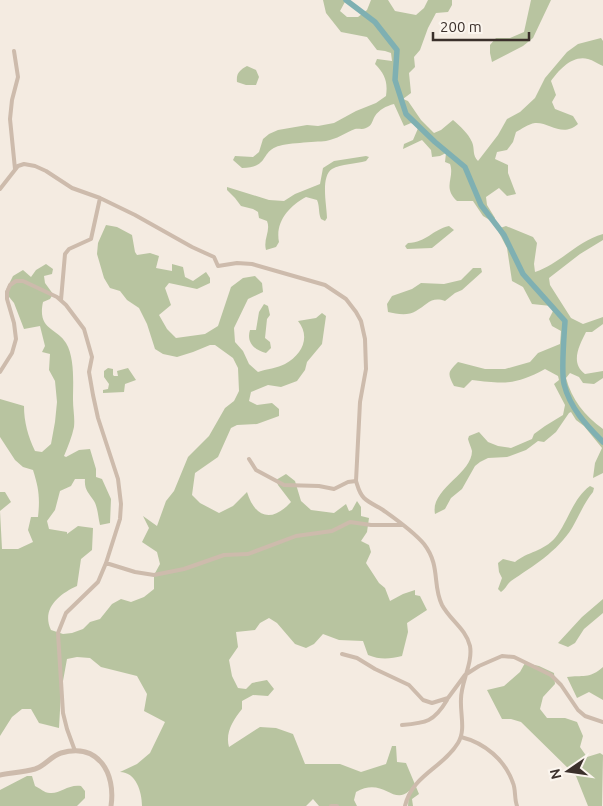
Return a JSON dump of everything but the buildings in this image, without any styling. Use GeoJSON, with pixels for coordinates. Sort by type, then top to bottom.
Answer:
{"type":"FeatureCollection","features":[{"type":"Feature","properties":{"kind":"street"},"geometry":{"type":"LineString","coordinates":[[14,51],[18,77],[12,100],[10,119],[15,169]]}},
{"type":"Feature","properties":{"kind":"street"},"geometry":{"type":"LineString","coordinates":[[0,189],[15,169],[24,164],[35,166],[72,188],[100,198],[214,257],[218,266],[245,264],[288,274],[325,285],[351,304],[361,321],[366,348],[366,369],[360,402],[356,481],[360,493],[364,499],[414,534],[430,552],[434,562],[442,606],[459,625],[469,643],[470,652],[461,698],[462,737],[454,748],[413,787],[407,796],[405,806]]}},
{"type":"Feature","properties":{"kind":"street"},"geometry":{"type":"LineString","coordinates":[[61,300],[65,254],[69,249],[91,238],[100,198]]}},
{"type":"Feature","properties":{"kind":"street"},"geometry":{"type":"LineString","coordinates":[[0,372],[12,353],[16,339],[7,292],[16,280],[23,280],[61,300],[80,323],[87,336],[92,357],[89,372],[93,395],[122,504],[118,527],[98,582],[66,613],[58,633],[63,713],[75,751]]}},
{"type":"Feature","properties":{"kind":"street"},"geometry":{"type":"LineString","coordinates":[[54,295],[61,291]]}},
{"type":"Feature","properties":{"kind":"street"},"geometry":{"type":"LineString","coordinates":[[248,459],[256,470],[284,485],[319,486],[334,489],[348,482],[356,481]]}},
{"type":"Feature","properties":{"kind":"street"},"geometry":{"type":"LineString","coordinates":[[106,563],[135,572],[154,575],[184,569],[224,555],[248,554],[296,536],[332,531],[350,522],[371,526],[403,525]]}},
{"type":"Feature","properties":{"kind":"street"},"geometry":{"type":"LineString","coordinates":[[342,654],[357,658],[409,685],[426,702],[432,703],[448,698]]}},
{"type":"Feature","properties":{"kind":"street"},"geometry":{"type":"LineString","coordinates":[[402,725],[417,724],[430,720],[441,710],[465,675],[496,658],[506,656],[514,657],[550,676],[561,685],[578,710],[585,716],[603,722]]}},
{"type":"Feature","properties":{"kind":"street"},"geometry":{"type":"LineString","coordinates":[[462,737],[487,749],[506,767],[514,784],[517,806]]}},
{"type":"Feature","properties":{"kind":"street"},"geometry":{"type":"LineString","coordinates":[[0,775],[37,768],[58,754],[75,751],[91,754],[106,767],[111,789],[111,806]]}},
{"type":"Feature","properties":{"kind":"street"},"geometry":{"type":"LineString","coordinates":[[331,806],[337,806]]}},
{"type":"Feature","properties":{"kind":"green space"},"geometry":{"type":"Polygon","coordinates":[[[323,0],[346,0],[340,11],[347,17],[358,17],[367,10],[371,0],[388,0],[395,11],[416,15],[424,8],[428,0],[452,0],[452,5],[448,12],[436,13],[428,28],[420,50],[414,57],[415,67],[409,73],[411,93],[403,99],[408,101],[421,120],[434,133],[453,120],[464,130],[470,139],[478,161],[498,135],[507,119],[520,112],[535,98],[545,78],[567,52],[578,44],[601,38],[603,41],[603,66],[592,60],[577,59],[566,64],[551,81],[556,95],[552,102],[555,109],[573,116],[578,124],[567,130],[561,130],[540,123],[530,124],[516,132],[513,142],[507,150],[497,152],[495,159],[508,165],[508,173],[516,194],[507,196],[499,188],[486,197],[487,205],[495,218],[493,222],[483,216],[473,201],[457,201],[453,196],[450,191],[450,164],[445,162],[446,153],[432,157],[431,150],[422,140],[403,149],[404,144],[413,140],[419,126],[411,123],[404,126],[394,104],[379,112],[371,125],[366,128],[355,129],[326,141],[276,147],[260,163],[242,168],[233,160],[235,156],[253,157],[259,152],[263,139],[269,134],[278,130],[307,125],[318,126],[334,123],[376,103],[386,96],[387,86],[385,78],[375,64],[377,59],[392,61],[391,53],[377,50],[367,37],[341,32],[326,13],[323,0]]]}},
{"type":"Feature","properties":{"kind":"green space"},"geometry":{"type":"Polygon","coordinates":[[[531,0],[551,0],[533,38],[523,46],[492,62],[490,45],[496,38],[510,38],[524,32],[531,0]]]}},
{"type":"Feature","properties":{"kind":"green space"},"geometry":{"type":"Polygon","coordinates":[[[247,66],[256,70],[259,77],[256,85],[246,85],[237,82],[239,72],[247,66]]]}},
{"type":"Feature","properties":{"kind":"green space"},"geometry":{"type":"Polygon","coordinates":[[[369,157],[366,161],[336,167],[328,173],[325,185],[327,218],[325,221],[321,219],[317,200],[306,197],[294,205],[281,221],[278,235],[279,242],[276,247],[266,250],[267,221],[259,218],[258,212],[253,209],[241,206],[227,190],[227,187],[269,200],[284,201],[295,194],[320,184],[323,168],[334,161],[369,157]]]}},
{"type":"Feature","properties":{"kind":"green space"},"geometry":{"type":"Polygon","coordinates":[[[106,225],[117,227],[132,235],[137,255],[150,253],[159,256],[156,268],[172,271],[172,264],[183,267],[185,277],[193,281],[206,272],[210,278],[210,283],[197,289],[169,283],[165,288],[171,305],[159,315],[167,329],[176,338],[205,334],[218,326],[231,287],[243,278],[255,276],[262,283],[263,292],[248,299],[234,328],[235,342],[243,351],[249,364],[258,372],[282,365],[296,356],[303,345],[304,339],[302,327],[298,321],[316,318],[322,313],[326,316],[322,344],[307,362],[305,370],[297,381],[281,387],[268,385],[251,392],[249,401],[257,405],[272,403],[279,409],[279,416],[257,424],[237,425],[231,428],[218,457],[195,473],[192,495],[200,503],[219,513],[233,506],[247,492],[250,501],[259,512],[271,515],[284,509],[291,502],[276,480],[286,474],[295,481],[301,501],[311,510],[334,513],[346,504],[349,511],[352,510],[357,501],[361,507],[361,516],[369,518],[367,532],[361,541],[369,545],[371,552],[366,563],[379,583],[385,588],[390,601],[415,590],[415,595],[420,596],[427,610],[407,623],[408,632],[402,656],[389,658],[377,658],[368,655],[363,641],[339,640],[323,634],[314,644],[306,648],[295,644],[277,623],[269,618],[260,623],[255,630],[236,632],[238,647],[229,660],[232,676],[238,688],[246,689],[252,683],[267,680],[274,689],[268,696],[253,695],[242,701],[242,709],[233,722],[228,742],[229,747],[260,727],[276,728],[293,734],[305,764],[340,764],[361,772],[386,764],[392,746],[396,746],[397,762],[406,763],[419,794],[412,799],[413,806],[408,806],[409,791],[403,795],[398,795],[373,787],[356,792],[354,800],[357,806],[319,806],[313,799],[306,806],[142,806],[141,795],[134,779],[126,773],[120,772],[137,764],[150,753],[165,722],[144,711],[147,694],[137,676],[101,667],[90,658],[77,657],[67,659],[61,692],[59,728],[39,723],[31,709],[22,709],[12,717],[0,736],[0,511],[2,549],[18,549],[33,542],[28,530],[31,517],[38,517],[39,499],[37,483],[33,470],[23,467],[15,460],[0,437],[0,399],[24,406],[30,440],[35,451],[42,452],[51,444],[57,402],[55,381],[49,370],[50,354],[42,352],[45,346],[40,326],[24,329],[14,303],[5,292],[13,276],[23,270],[31,277],[36,270],[46,264],[53,269],[52,274],[44,276],[45,283],[53,294],[50,299],[43,302],[43,318],[45,323],[66,343],[71,356],[73,371],[74,427],[64,456],[66,457],[79,450],[90,449],[96,469],[96,477],[102,479],[111,499],[110,523],[100,525],[94,501],[86,489],[85,479],[75,479],[71,486],[60,491],[55,510],[47,521],[49,529],[67,532],[67,534],[78,526],[93,528],[92,550],[81,559],[77,586],[58,598],[48,615],[51,630],[63,634],[83,629],[90,622],[100,619],[112,604],[121,599],[131,602],[144,597],[154,589],[154,575],[160,564],[157,552],[142,542],[149,528],[143,516],[157,526],[166,501],[174,491],[188,457],[209,436],[225,408],[234,401],[239,391],[238,368],[233,358],[215,345],[210,345],[177,357],[163,354],[155,349],[147,324],[139,308],[127,300],[120,291],[110,288],[104,278],[97,254],[98,243],[106,225]]]}},
{"type":"Feature","properties":{"kind":"green space"},"geometry":{"type":"Polygon","coordinates":[[[449,226],[454,230],[432,248],[407,249],[405,246],[408,243],[425,238],[449,226]]]}},
{"type":"Feature","properties":{"kind":"green space"},"geometry":{"type":"Polygon","coordinates":[[[506,226],[533,237],[537,243],[534,264],[535,272],[553,264],[585,242],[603,234],[603,240],[580,254],[549,278],[550,285],[571,318],[583,324],[603,317],[603,324],[592,332],[586,332],[577,354],[577,360],[580,370],[585,374],[603,371],[603,378],[594,384],[583,383],[579,377],[570,373],[566,378],[580,406],[603,429],[603,473],[593,478],[595,463],[602,448],[571,412],[556,432],[544,442],[538,441],[526,450],[507,457],[488,458],[480,462],[475,466],[462,489],[451,498],[445,509],[435,514],[435,505],[439,497],[466,467],[470,459],[472,451],[468,439],[469,436],[479,432],[488,442],[511,448],[532,439],[534,434],[563,415],[565,405],[554,384],[559,380],[558,376],[545,369],[518,381],[493,382],[472,380],[464,388],[454,386],[450,378],[450,371],[458,362],[485,369],[505,369],[530,362],[538,353],[560,344],[561,331],[552,326],[549,319],[553,311],[551,306],[532,304],[523,287],[512,281],[507,248],[497,229],[506,226]]]}},
{"type":"Feature","properties":{"kind":"green space"},"geometry":{"type":"Polygon","coordinates":[[[473,268],[481,268],[482,272],[462,290],[445,301],[433,300],[410,314],[388,312],[387,304],[392,296],[412,289],[421,283],[444,284],[461,280],[473,268]]]}},
{"type":"Feature","properties":{"kind":"green space"},"geometry":{"type":"Polygon","coordinates":[[[264,304],[268,306],[270,315],[267,319],[265,338],[270,342],[271,348],[266,353],[258,350],[249,339],[250,330],[256,330],[259,312],[264,304]]]}},
{"type":"Feature","properties":{"kind":"green space"},"geometry":{"type":"Polygon","coordinates":[[[108,368],[113,369],[114,376],[118,376],[117,371],[128,368],[136,380],[125,384],[124,392],[103,393],[103,390],[108,389],[109,384],[104,377],[104,371],[108,368]]]}},
{"type":"Feature","properties":{"kind":"green space"},"geometry":{"type":"Polygon","coordinates":[[[590,486],[594,488],[593,492],[566,537],[536,564],[511,581],[501,592],[498,589],[502,578],[498,563],[503,559],[515,562],[551,542],[560,532],[579,497],[590,486]]]}},
{"type":"Feature","properties":{"kind":"green space"},"geometry":{"type":"Polygon","coordinates":[[[0,492],[5,492],[11,502],[0,511],[0,492]]]}},
{"type":"Feature","properties":{"kind":"green space"},"geometry":{"type":"Polygon","coordinates":[[[603,599],[603,613],[584,629],[575,643],[568,647],[558,643],[582,617],[603,599]]]}},
{"type":"Feature","properties":{"kind":"green space"},"geometry":{"type":"Polygon","coordinates":[[[525,663],[539,666],[554,673],[555,684],[543,697],[540,709],[547,718],[565,718],[577,722],[583,736],[580,747],[587,757],[600,753],[603,755],[602,806],[588,806],[576,776],[521,722],[502,719],[487,690],[504,686],[520,672],[525,663]]]}},
{"type":"Feature","properties":{"kind":"green space"},"geometry":{"type":"Polygon","coordinates":[[[603,667],[603,700],[589,692],[577,698],[567,677],[590,675],[603,667]]]}},
{"type":"Feature","properties":{"kind":"green space"},"geometry":{"type":"Polygon","coordinates":[[[27,776],[32,776],[35,786],[48,793],[54,793],[72,786],[81,786],[85,791],[85,798],[77,806],[0,806],[0,790],[27,776]]]}},
{"type":"Feature","properties":{"kind":"waterway"},"geometry":{"type":"LineString","coordinates":[[346,0],[375,22],[397,50],[395,80],[406,114],[465,167],[481,205],[504,235],[523,274],[565,321],[564,384],[570,401],[579,416],[603,442]]}}]}
